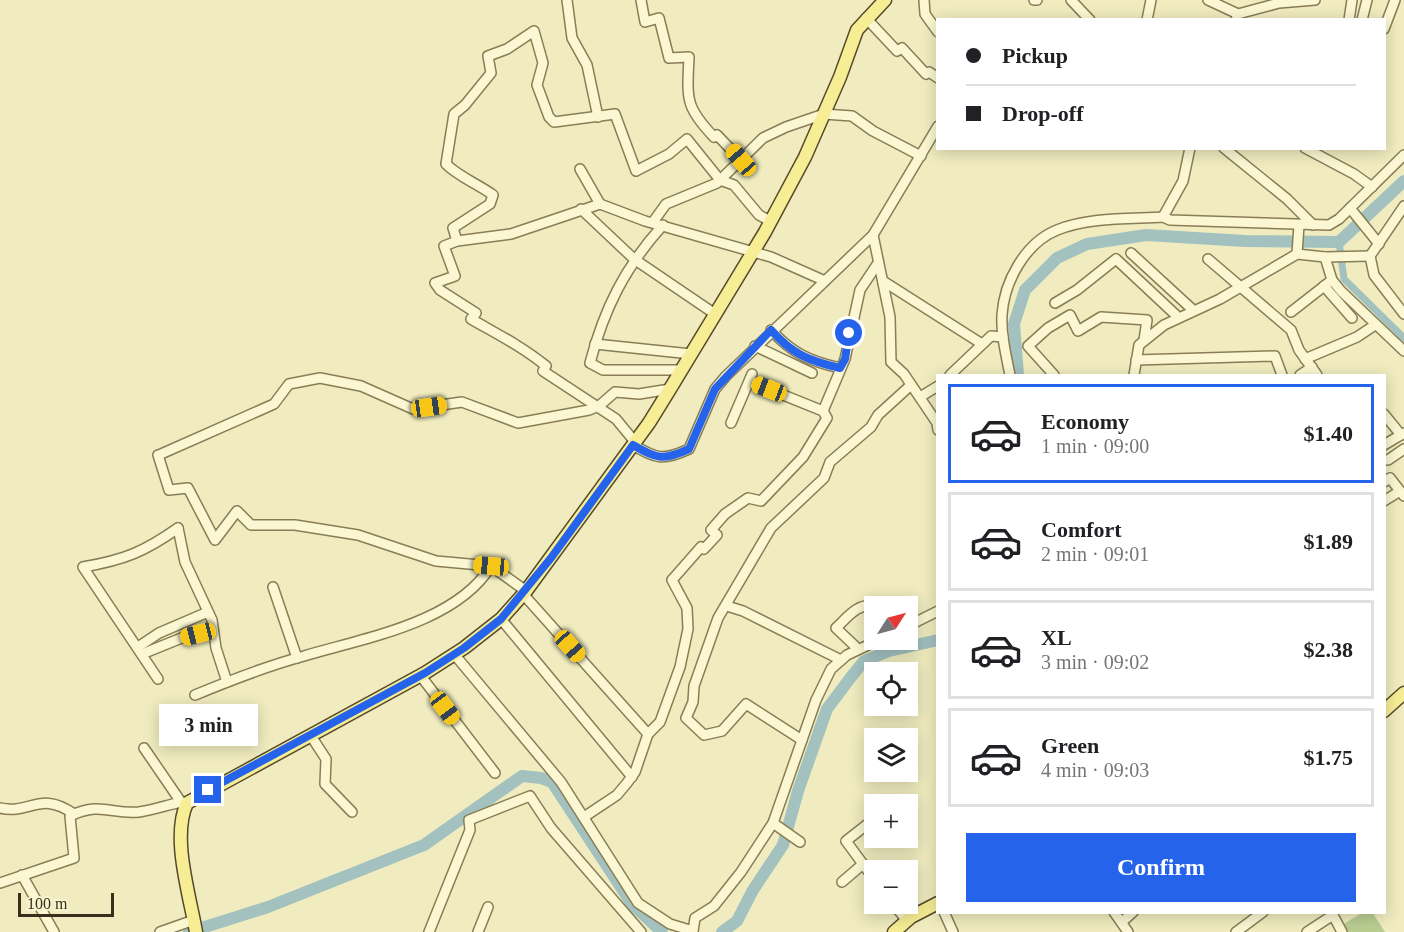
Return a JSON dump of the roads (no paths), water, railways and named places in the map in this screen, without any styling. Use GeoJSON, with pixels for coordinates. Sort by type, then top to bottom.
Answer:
{"type":"FeatureCollection","features":[{"type":"Feature","properties":{"kind":"main road"},"geometry":{"type":"LineString","coordinates":[[195,926],[181,835],[184,802],[311,736],[420,675],[454,654],[501,619],[524,592],[634,444],[670,389],[770,221],[824,114],[840,77],[852,38],[866,18],[885,0]]}},
{"type":"Feature","properties":{"kind":"main road"},"geometry":{"type":"LineString","coordinates":[[1386,707],[1404,692]]}},
{"type":"Feature","properties":{"kind":"main road"},"geometry":{"type":"LineString","coordinates":[[894,932],[907,921],[936,904]]}},
{"type":"Feature","properties":{"kind":"street"},"geometry":{"type":"LineString","coordinates":[[567,0],[572,38],[587,65],[598,117]]}},
{"type":"Feature","properties":{"kind":"street"},"geometry":{"type":"LineString","coordinates":[[641,0],[645,22],[659,18],[669,58],[689,57],[688,101],[693,115],[714,137],[717,135],[741,160]]}},
{"type":"Feature","properties":{"kind":"street"},"geometry":{"type":"LineString","coordinates":[[924,0],[925,14],[936,29]]}},
{"type":"Feature","properties":{"kind":"street"},"geometry":{"type":"LineString","coordinates":[[1071,0],[1088,18]]}},
{"type":"Feature","properties":{"kind":"street"},"geometry":{"type":"LineString","coordinates":[[1147,18],[1151,0]]}},
{"type":"Feature","properties":{"kind":"street"},"geometry":{"type":"LineString","coordinates":[[1208,0],[1222,3],[1237,16],[1285,1],[1315,0]]}},
{"type":"Feature","properties":{"kind":"street"},"geometry":{"type":"LineString","coordinates":[[1349,18],[1352,0]]}},
{"type":"Feature","properties":{"kind":"street"},"geometry":{"type":"LineString","coordinates":[[1362,18],[1366,0]]}},
{"type":"Feature","properties":{"kind":"street"},"geometry":{"type":"LineString","coordinates":[[1386,24],[1395,0]]}},
{"type":"Feature","properties":{"kind":"street"},"geometry":{"type":"LineString","coordinates":[[866,18],[897,51],[902,48],[926,74],[929,72],[936,77]]}},
{"type":"Feature","properties":{"kind":"street"},"geometry":{"type":"LineString","coordinates":[[457,241],[453,228],[490,204],[493,195],[470,178],[457,174],[446,164],[454,114],[465,105],[491,73],[488,56],[507,50],[534,31],[543,63],[537,85],[549,117],[554,122],[615,114],[636,171],[669,154],[687,139],[720,180],[734,185],[759,214],[770,221]]}},
{"type":"Feature","properties":{"kind":"street"},"geometry":{"type":"LineString","coordinates":[[653,222],[666,204],[720,180],[763,138],[786,127],[824,114],[852,116],[873,131],[921,156]]}},
{"type":"Feature","properties":{"kind":"street"},"geometry":{"type":"LineString","coordinates":[[825,281],[804,269],[600,204],[511,234],[457,241],[444,246],[455,276],[435,283],[440,290],[476,313],[471,319],[508,342],[523,347],[546,366],[543,371],[616,419],[634,444],[656,458],[673,456],[689,449],[715,389],[771,330],[825,281],[873,235],[936,130]]}},
{"type":"Feature","properties":{"kind":"street"},"geometry":{"type":"LineString","coordinates":[[1163,217],[1183,181],[1190,150]]}},
{"type":"Feature","properties":{"kind":"street"},"geometry":{"type":"LineString","coordinates":[[1226,150],[1287,199],[1313,225]]}},
{"type":"Feature","properties":{"kind":"street"},"geometry":{"type":"LineString","coordinates":[[1309,150],[1354,174],[1372,187]]}},
{"type":"Feature","properties":{"kind":"street"},"geometry":{"type":"LineString","coordinates":[[1010,374],[1003,337],[1002,314],[1010,282],[1015,270],[1043,239],[1058,230],[1089,223],[1163,217],[1181,221],[1329,225],[1352,210],[1404,155]]}},
{"type":"Feature","properties":{"kind":"street"},"geometry":{"type":"LineString","coordinates":[[580,169],[600,204]]}},
{"type":"Feature","properties":{"kind":"street"},"geometry":{"type":"LineString","coordinates":[[1404,206],[1370,256],[1374,275],[1404,314]]}},
{"type":"Feature","properties":{"kind":"street"},"geometry":{"type":"LineString","coordinates":[[581,209],[634,259],[715,314]]}},
{"type":"Feature","properties":{"kind":"street"},"geometry":{"type":"LineString","coordinates":[[1352,210],[1378,243]]}},
{"type":"Feature","properties":{"kind":"street"},"geometry":{"type":"LineString","coordinates":[[663,225],[634,259],[621,279],[590,363],[603,370],[681,370]]}},
{"type":"Feature","properties":{"kind":"street"},"geometry":{"type":"LineString","coordinates":[[1293,256],[1299,225]]}},
{"type":"Feature","properties":{"kind":"street"},"geometry":{"type":"LineString","coordinates":[[873,235],[890,317],[891,362],[934,412]]}},
{"type":"Feature","properties":{"kind":"street"},"geometry":{"type":"LineString","coordinates":[[1131,254],[1192,310]]}},
{"type":"Feature","properties":{"kind":"street"},"geometry":{"type":"LineString","coordinates":[[1134,374],[1139,345],[1144,340],[1178,317],[1220,299],[1293,256],[1370,256]]}},
{"type":"Feature","properties":{"kind":"street"},"geometry":{"type":"LineString","coordinates":[[1325,257],[1328,283],[1352,318]]}},
{"type":"Feature","properties":{"kind":"street"},"geometry":{"type":"LineString","coordinates":[[1055,303],[1077,290],[1116,259],[1178,317]]}},
{"type":"Feature","properties":{"kind":"street"},"geometry":{"type":"LineString","coordinates":[[1208,259],[1291,330],[1305,359],[1314,371]]}},
{"type":"Feature","properties":{"kind":"street"},"geometry":{"type":"LineString","coordinates":[[823,411],[827,396],[838,378],[845,359],[860,290],[878,263]]}},
{"type":"Feature","properties":{"kind":"street"},"geometry":{"type":"LineString","coordinates":[[883,280],[982,344]]}},
{"type":"Feature","properties":{"kind":"street"},"geometry":{"type":"LineString","coordinates":[[1291,312],[1328,283]]}},
{"type":"Feature","properties":{"kind":"street"},"geometry":{"type":"LineString","coordinates":[[1328,283],[1404,351]]}},
{"type":"Feature","properties":{"kind":"street"},"geometry":{"type":"LineString","coordinates":[[1053,374],[1028,346],[1048,328],[1070,315],[1078,331],[1101,317],[1147,320],[1144,340]]}},
{"type":"Feature","properties":{"kind":"street"},"geometry":{"type":"LineString","coordinates":[[1305,359],[1357,337],[1375,325]]}},
{"type":"Feature","properties":{"kind":"street"},"geometry":{"type":"LineString","coordinates":[[771,330],[788,349],[823,364],[840,368]]}},
{"type":"Feature","properties":{"kind":"street"},"geometry":{"type":"LineString","coordinates":[[951,374],[991,336],[1003,337]]}},
{"type":"Feature","properties":{"kind":"street"},"geometry":{"type":"LineString","coordinates":[[596,344],[691,354]]}},
{"type":"Feature","properties":{"kind":"street"},"geometry":{"type":"LineString","coordinates":[[755,346],[812,373]]}},
{"type":"Feature","properties":{"kind":"street"},"geometry":{"type":"LineString","coordinates":[[1136,360],[1275,356],[1282,374]]}},
{"type":"Feature","properties":{"kind":"street"},"geometry":{"type":"LineString","coordinates":[[648,734],[524,592],[491,566],[436,561],[358,535],[295,525],[251,525],[237,511],[215,540],[188,488],[169,490],[159,455],[274,404],[289,384],[320,378],[361,386],[413,409],[462,402],[518,423],[599,406],[615,392],[639,394],[670,389]]}},
{"type":"Feature","properties":{"kind":"street"},"geometry":{"type":"LineString","coordinates":[[584,817],[617,795],[632,777],[648,734],[660,722],[686,646],[687,608],[672,580],[701,547],[704,549],[717,535],[711,530],[725,514],[748,498],[761,501],[803,457],[827,418],[823,411],[752,378],[731,423]]}},
{"type":"Feature","properties":{"kind":"street"},"geometry":{"type":"LineString","coordinates":[[802,740],[746,704],[722,731],[704,735],[686,718],[693,702],[694,686],[718,618],[771,528],[825,478],[830,462],[871,427],[878,415],[911,385]]}},
{"type":"Feature","properties":{"kind":"street"},"geometry":{"type":"LineString","coordinates":[[920,397],[936,387]]}},
{"type":"Feature","properties":{"kind":"street"},"geometry":{"type":"LineString","coordinates":[[1386,416],[1402,434],[1386,444]]}},
{"type":"Feature","properties":{"kind":"street"},"geometry":{"type":"LineString","coordinates":[[1388,460],[1404,449]]}},
{"type":"Feature","properties":{"kind":"street"},"geometry":{"type":"LineString","coordinates":[[1386,481],[1390,478],[1402,493],[1386,500]]}},
{"type":"Feature","properties":{"kind":"street"},"geometry":{"type":"LineString","coordinates":[[158,679],[83,567],[113,562],[145,551],[178,528],[186,562],[208,612],[227,682]]}},
{"type":"Feature","properties":{"kind":"street"},"geometry":{"type":"LineString","coordinates":[[195,695],[297,658],[413,624],[481,582],[491,566]]}},
{"type":"Feature","properties":{"kind":"street"},"geometry":{"type":"LineString","coordinates":[[273,587],[297,658]]}},
{"type":"Feature","properties":{"kind":"street"},"geometry":{"type":"LineString","coordinates":[[727,606],[743,611],[841,660]]}},
{"type":"Feature","properties":{"kind":"street"},"geometry":{"type":"LineString","coordinates":[[858,649],[836,628],[856,609],[864,606]]}},
{"type":"Feature","properties":{"kind":"street"},"geometry":{"type":"LineString","coordinates":[[140,651],[159,633],[208,612]]}},
{"type":"Feature","properties":{"kind":"street"},"geometry":{"type":"LineString","coordinates":[[918,621],[936,612]]}},
{"type":"Feature","properties":{"kind":"street"},"geometry":{"type":"LineString","coordinates":[[501,619],[632,777]]}},
{"type":"Feature","properties":{"kind":"street"},"geometry":{"type":"LineString","coordinates":[[140,651],[213,630]]}},
{"type":"Feature","properties":{"kind":"street"},"geometry":{"type":"LineString","coordinates":[[454,654],[561,782],[638,903],[670,924],[693,932],[695,918],[714,906],[741,872],[773,824],[802,740],[831,669],[864,646]]}},
{"type":"Feature","properties":{"kind":"street"},"geometry":{"type":"LineString","coordinates":[[420,675],[495,773]]}},
{"type":"Feature","properties":{"kind":"street"},"geometry":{"type":"LineString","coordinates":[[311,736],[326,759],[325,784],[352,812]]}},
{"type":"Feature","properties":{"kind":"street"},"geometry":{"type":"LineString","coordinates":[[0,883],[74,858],[70,816],[74,814],[98,807],[138,812],[184,802],[144,748]]}},
{"type":"Feature","properties":{"kind":"street"},"geometry":{"type":"LineString","coordinates":[[429,932],[470,830],[469,820],[530,796],[551,828],[641,932]]}},
{"type":"Feature","properties":{"kind":"street"},"geometry":{"type":"LineString","coordinates":[[0,808],[7,810],[45,802],[62,806],[74,814]]}},
{"type":"Feature","properties":{"kind":"street"},"geometry":{"type":"LineString","coordinates":[[773,824],[800,842]]}},
{"type":"Feature","properties":{"kind":"street"},"geometry":{"type":"LineString","coordinates":[[842,882],[863,864],[846,841],[864,827]]}},
{"type":"Feature","properties":{"kind":"street"},"geometry":{"type":"LineString","coordinates":[[22,875],[54,932]]}},
{"type":"Feature","properties":{"kind":"street"},"geometry":{"type":"LineString","coordinates":[[478,932],[488,907]]}},
{"type":"Feature","properties":{"kind":"street"},"geometry":{"type":"LineString","coordinates":[[902,914],[907,921]]}},
{"type":"Feature","properties":{"kind":"street"},"geometry":{"type":"LineString","coordinates":[[945,914],[953,932]]}},
{"type":"Feature","properties":{"kind":"street"},"geometry":{"type":"LineString","coordinates":[[1116,914],[1128,932]]}},
{"type":"Feature","properties":{"kind":"street"},"geometry":{"type":"LineString","coordinates":[[1122,922],[1131,914]]}},
{"type":"Feature","properties":{"kind":"street"},"geometry":{"type":"LineString","coordinates":[[1236,932],[1260,914]]}},
{"type":"Feature","properties":{"kind":"street"},"geometry":{"type":"LineString","coordinates":[[1307,932],[1333,915],[1342,932]]}},
{"type":"Feature","properties":{"kind":"street"},"geometry":{"type":"LineString","coordinates":[[160,932],[195,926]]}},
{"type":"Feature","properties":{"kind":"waterway"},"geometry":{"type":"LineString","coordinates":[[1018,374],[1014,324],[1025,290],[1057,258],[1087,244],[1146,235],[1245,241],[1339,242],[1404,181]]}},
{"type":"Feature","properties":{"kind":"waterway"},"geometry":{"type":"LineString","coordinates":[[1339,242],[1344,279],[1404,338]]}},
{"type":"Feature","properties":{"kind":"waterway"},"geometry":{"type":"LineString","coordinates":[[722,932],[737,921],[753,890],[783,845],[798,791],[827,709],[864,661],[889,651],[936,640]]}},
{"type":"Feature","properties":{"kind":"waterway"},"geometry":{"type":"LineString","coordinates":[[189,932],[268,907],[424,845],[522,776],[552,782],[632,904],[662,932]]}}]}
